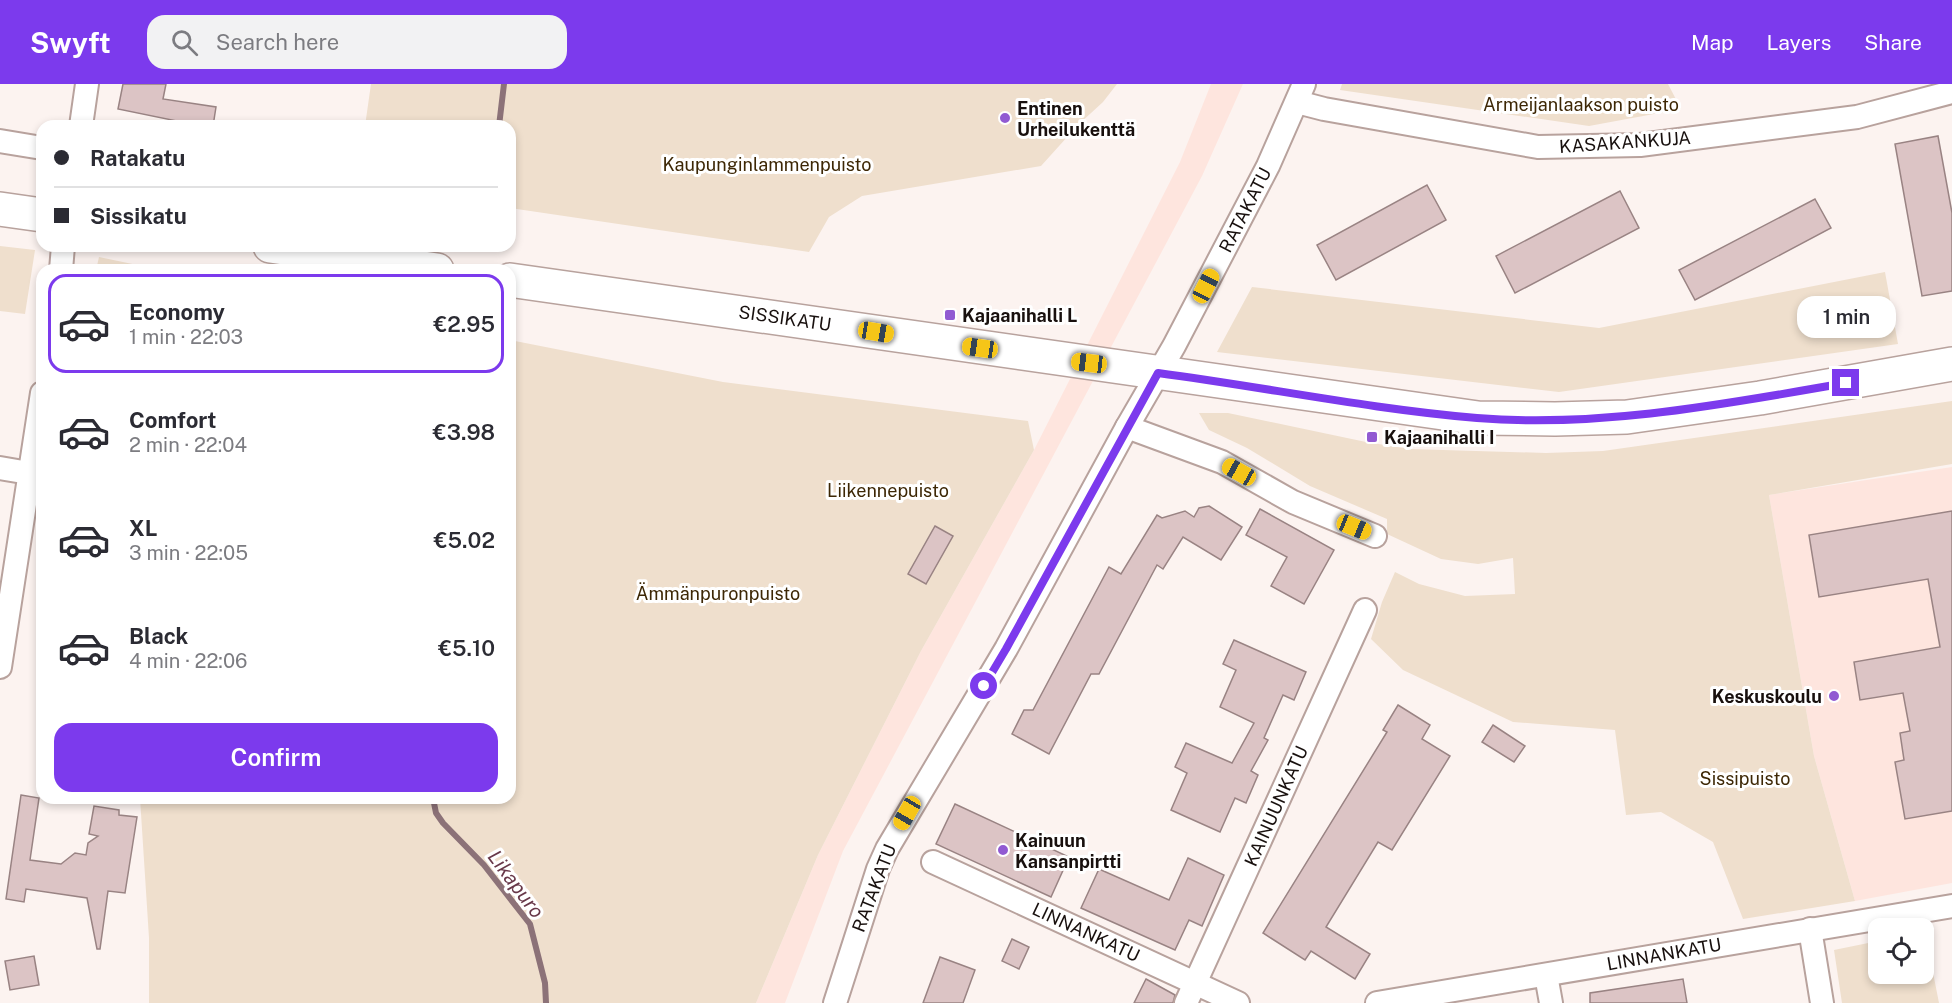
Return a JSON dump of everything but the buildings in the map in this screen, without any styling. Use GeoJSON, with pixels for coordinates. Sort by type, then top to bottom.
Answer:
{"type":"FeatureCollection","features":[{"type":"Feature","properties":{"kind":"main road"},"geometry":{"type":"LineString","coordinates":[[0,209],[36,214]]}},
{"type":"Feature","properties":{"kind":"main road"},"geometry":{"type":"LineString","coordinates":[[312,252],[395,264]]}},
{"type":"Feature","properties":{"kind":"main road","name":"SISSIKATU"},"geometry":{"type":"LineString","coordinates":[[516,281],[1478,418],[1555,419],[1639,415],[1760,398],[1952,364]]}},
{"type":"Feature","properties":{"kind":"street"},"geometry":{"type":"LineString","coordinates":[[82,120],[87,84]]}},
{"type":"Feature","properties":{"kind":"street","name":"KASAKANKUJA"},"geometry":{"type":"LineString","coordinates":[[1301,93],[1347,113],[1538,147],[1549,147],[1640,145],[1857,117],[1952,92]]}},
{"type":"Feature","properties":{"kind":"street","name":"RATAKATU"},"geometry":{"type":"LineString","coordinates":[[835,1003],[878,869],[887,849],[1006,649],[1158,373],[1268,166],[1301,93]]}},
{"type":"Feature","properties":{"kind":"street"},"geometry":{"type":"LineString","coordinates":[[0,141],[36,147]]}},
{"type":"Feature","properties":{"kind":"street"},"geometry":{"type":"LineString","coordinates":[[1127,427],[1222,462],[1293,502],[1375,536]]}},
{"type":"Feature","properties":{"kind":"street"},"geometry":{"type":"LineString","coordinates":[[0,667],[36,430]]}},
{"type":"Feature","properties":{"kind":"street"},"geometry":{"type":"LineString","coordinates":[[0,468],[29,473]]}},
{"type":"Feature","properties":{"kind":"street","name":"KAINUUNKATU"},"geometry":{"type":"LineString","coordinates":[[1191,993],[1365,610]]}},
{"type":"Feature","properties":{"kind":"street","name":"LINNANKATU"},"geometry":{"type":"LineString","coordinates":[[933,862],[1191,993],[1239,1003]]}},
{"type":"Feature","properties":{"kind":"street","name":"LINNANKATU"},"geometry":{"type":"LineString","coordinates":[[1377,1003],[1952,906]]}},
{"type":"Feature","properties":{"kind":"street"},"geometry":{"type":"LineString","coordinates":[[1810,929],[1822,1003]]}},
{"type":"Feature","properties":{"kind":"street"},"geometry":{"type":"LineString","coordinates":[[1546,975],[1551,1003]]}},
{"type":"Feature","properties":{"kind":"shaded area"},"geometry":{"type":"Polygon","coordinates":[[[1211,84],[1243,84],[1202,176],[843,851],[785,1003],[756,1003],[818,855],[921,651],[1034,450],[1180,162],[1211,84]]]}},
{"type":"Feature","properties":{"kind":"shaded area","name":"Keskuskoulu"},"geometry":{"type":"Polygon","coordinates":[[[1952,467],[1952,883],[1855,901],[1814,756],[1769,495],[1952,467]]]}},
{"type":"Feature","properties":{"kind":"green space","name":"Kaupunginlammenpuisto"},"geometry":{"type":"Polygon","coordinates":[[[371,84],[1117,84],[1103,102],[1078,125],[1041,166],[862,196],[829,217],[809,252],[516,209],[516,120],[366,120],[371,84]]]}},
{"type":"Feature","properties":{"kind":"green space","name":"Armeijanlaakson puisto"},"geometry":{"type":"Polygon","coordinates":[[[1342,84],[1668,84],[1681,109],[1589,126],[1340,90],[1342,84]]]}},
{"type":"Feature","properties":{"kind":"green space"},"geometry":{"type":"Polygon","coordinates":[[[0,246],[35,250],[25,314],[0,311],[0,246]]]}},
{"type":"Feature","properties":{"kind":"green space"},"geometry":{"type":"Polygon","coordinates":[[[99,257],[132,264],[97,264],[99,257]]]}},
{"type":"Feature","properties":{"kind":"green space"},"geometry":{"type":"Polygon","coordinates":[[[1885,272],[1898,344],[1559,392],[1217,352],[1252,287],[1599,328],[1885,272]]]}},
{"type":"Feature","properties":{"kind":"green space","name":"Ämmänpuronpuisto"},"geometry":{"type":"Polygon","coordinates":[[[516,341],[723,382],[1028,421],[1034,450],[921,651],[818,855],[756,1003],[149,1003],[149,938],[140,804],[516,804],[516,341]]]}},
{"type":"Feature","properties":{"kind":"green space","name":"Sissipuisto"},"geometry":{"type":"Polygon","coordinates":[[[1952,401],[1952,464],[1769,495],[1814,756],[1855,901],[1743,919],[1713,842],[1661,812],[1626,815],[1615,730],[1513,722],[1403,670],[1371,639],[1382,602],[1395,572],[1419,584],[1465,596],[1515,594],[1513,558],[1478,564],[1441,559],[1387,534],[1387,519],[1310,486],[1247,448],[1209,430],[1199,413],[1228,413],[1410,449],[1546,453],[1603,451],[1952,401]]]}},
{"type":"Feature","properties":{"kind":"green space"},"geometry":{"type":"Polygon","coordinates":[[[1868,943],[1868,984],[1934,984],[1934,978],[1939,1003],[1842,1003],[1834,950],[1868,943]]]}},
{"type":"Feature","properties":{"kind":"waterway"},"geometry":{"type":"LineString","coordinates":[[500,120],[504,84]]}},
{"type":"Feature","properties":{"kind":"waterway","name":"Likapuro"},"geometry":{"type":"LineString","coordinates":[[434,804],[436,813],[443,823],[484,865],[530,924],[545,983],[546,1003]]}},
{"type":"Feature","properties":{"kind":"place","name":"Entinen Urheilukenttä"},"geometry":{"type":"Point","coordinates":[1005,118]}},
{"type":"Feature","properties":{"kind":"place","name":"Kajaanihalli L"},"geometry":{"type":"Point","coordinates":[950,315]}},
{"type":"Feature","properties":{"kind":"place","name":"Kajaanihalli I"},"geometry":{"type":"Point","coordinates":[1372,437]}},
{"type":"Feature","properties":{"kind":"place","name":"Keskuskoulu"},"geometry":{"type":"Point","coordinates":[1834,696]}},
{"type":"Feature","properties":{"kind":"place","name":"Kainuun Kansanpirtti"},"geometry":{"type":"Point","coordinates":[1003,850]}},
{"type":"Feature","properties":{"kind":"route"},"geometry":{"type":"LineString","coordinates":[[984,686],[1158,373],[1478,418],[1628,417],[1846,383]]}},
{"type":"Feature","properties":{"kind":"park label","name":"Liikennepuisto"},"geometry":{"type":"Point","coordinates":[888,490]}}]}
